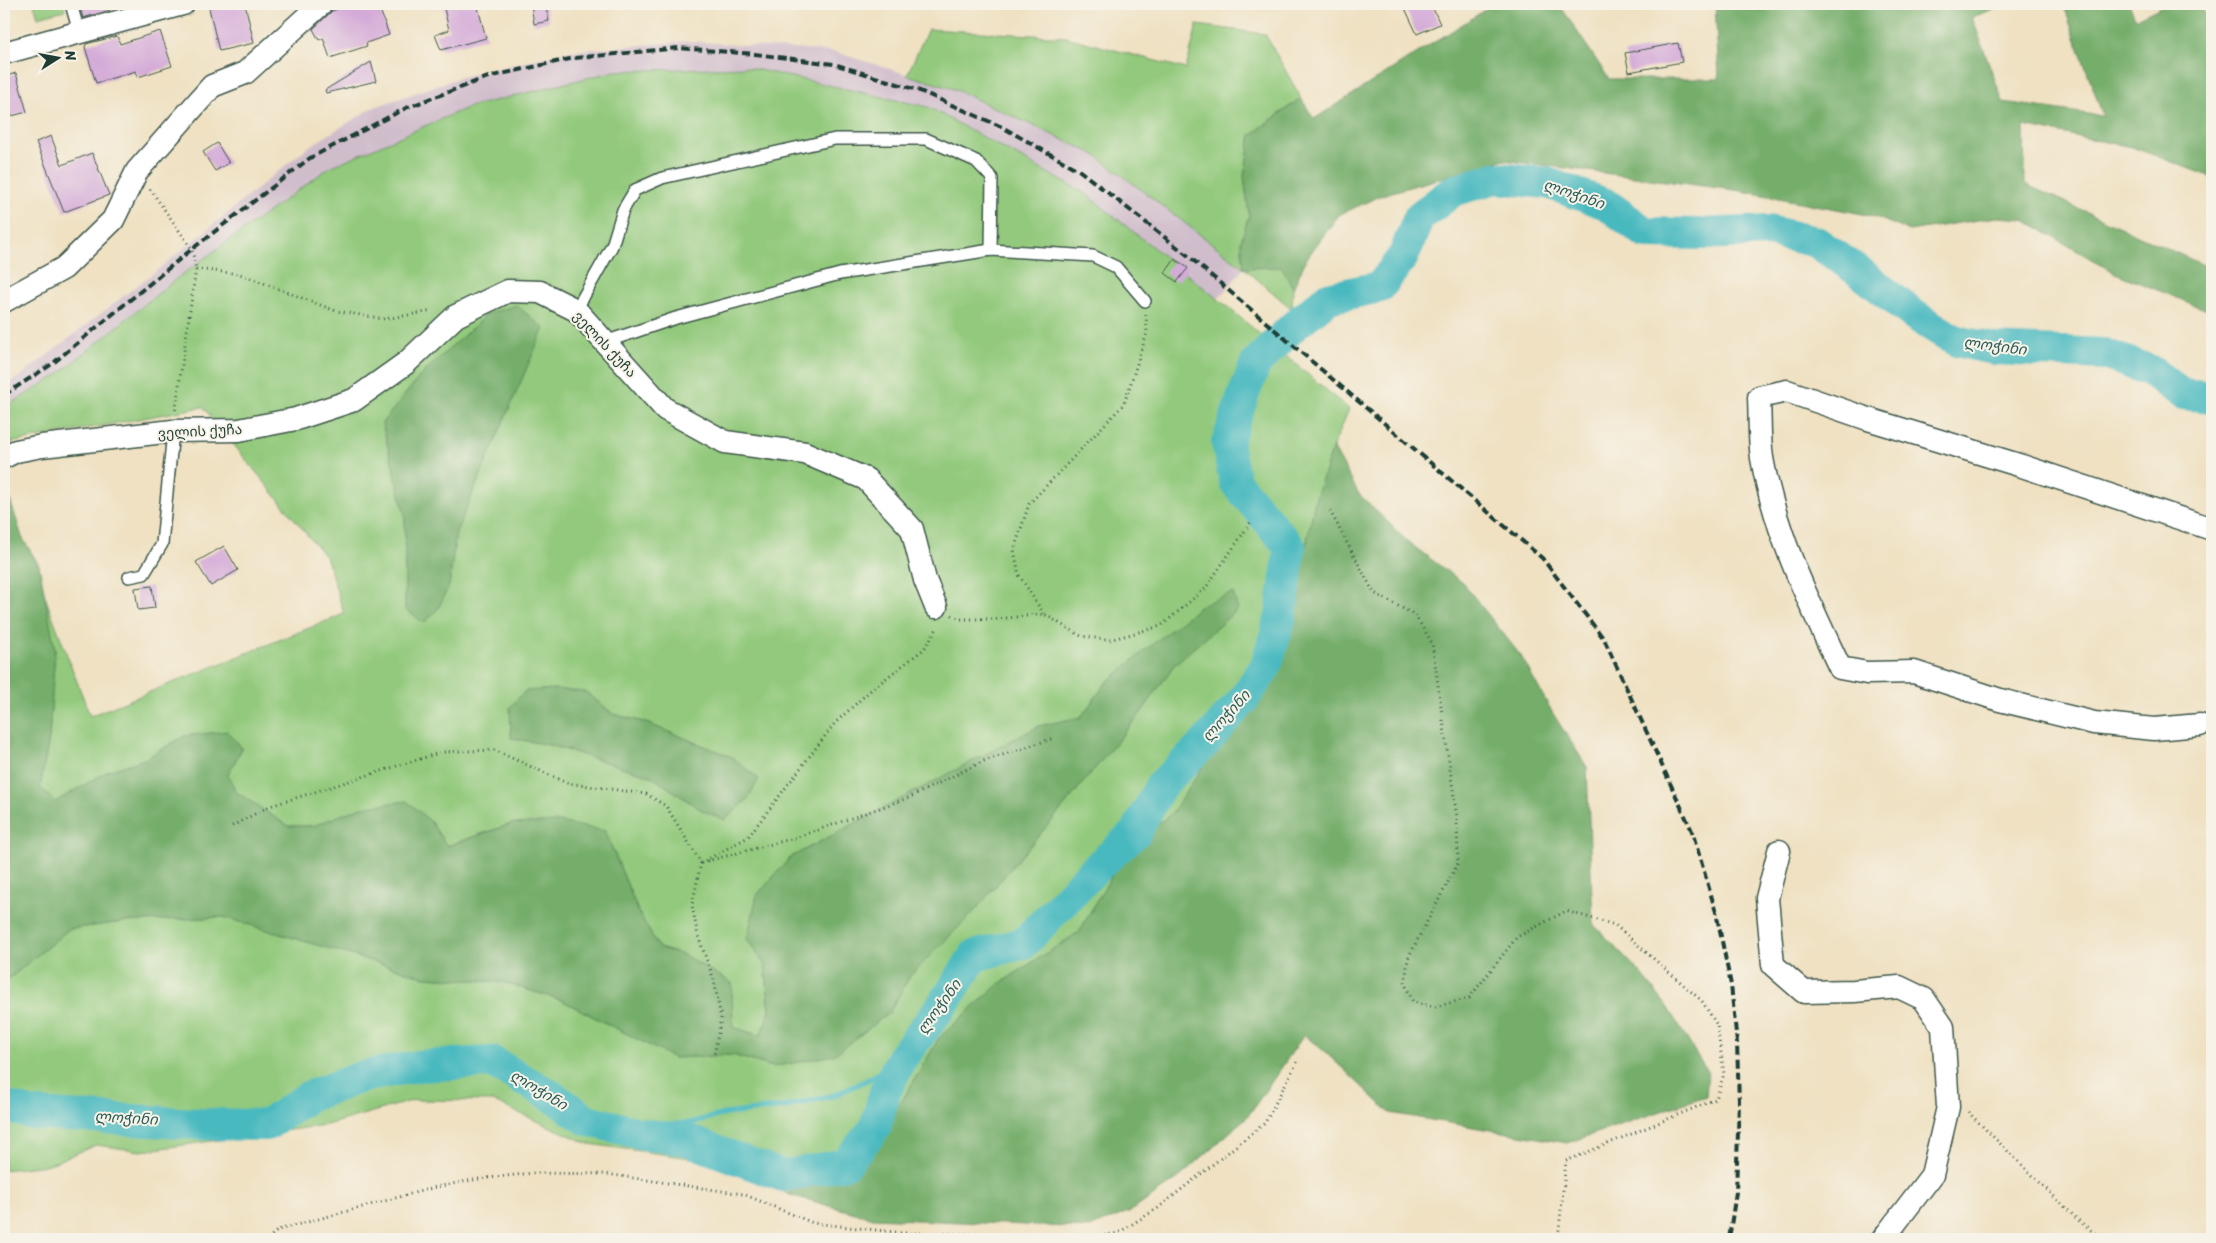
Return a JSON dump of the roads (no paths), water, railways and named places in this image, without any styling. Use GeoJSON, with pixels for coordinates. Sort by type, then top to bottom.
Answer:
{"type":"FeatureCollection","features":[{"type":"Feature","properties":{"kind":"street"},"geometry":{"type":"LineString","coordinates":[[4,53],[183,4]]}},
{"type":"Feature","properties":{"kind":"street"},"geometry":{"type":"LineString","coordinates":[[4,301],[64,268],[113,220],[136,171],[212,86],[245,73],[321,4]]}},
{"type":"Feature","properties":{"kind":"street","name":"ველის ქუჩა"},"geometry":{"type":"LineString","coordinates":[[4,457],[16,451],[42,446],[173,430],[239,430],[296,419],[354,400],[406,363],[456,316],[508,291],[540,292],[576,310],[665,409],[726,442],[805,453],[866,478],[912,529],[925,580],[936,607]]}},
{"type":"Feature","properties":{"kind":"street"},"geometry":{"type":"LineString","coordinates":[[2200,725],[2154,729],[2094,723],[2000,700],[1914,672],[1867,673],[1840,668],[1797,577],[1777,523],[1762,456],[1760,397],[1787,391],[1868,419],[2022,466],[2212,529]]}},
{"type":"Feature","properties":{"kind":"street"},"geometry":{"type":"LineString","coordinates":[[1779,851],[1766,898],[1773,964],[1804,992],[1854,991],[1899,987],[1924,999],[1943,1027],[1948,1107],[1932,1175],[1883,1239]]}},
{"type":"Feature","properties":{"kind":"lane"},"geometry":{"type":"LineString","coordinates":[[71,4],[79,32]]}},
{"type":"Feature","properties":{"kind":"lane"},"geometry":{"type":"LineString","coordinates":[[576,310],[612,246],[623,210],[635,190],[662,178],[835,140],[926,139],[976,161],[992,178],[991,250]]}},
{"type":"Feature","properties":{"kind":"lane"},"geometry":{"type":"LineString","coordinates":[[605,342],[676,318],[840,274],[991,250],[1093,256],[1116,267],[1145,301]]}},
{"type":"Feature","properties":{"kind":"lane"},"geometry":{"type":"LineString","coordinates":[[129,576],[144,574],[162,544],[173,430]]}},
{"type":"Feature","properties":{"kind":"waterway","name":"ლოჭინი"},"geometry":{"type":"LineString","coordinates":[[4,1106],[33,1114],[198,1124],[267,1125],[308,1097],[361,1077],[418,1066],[492,1062],[550,1095],[587,1120],[642,1134],[687,1140],[783,1176],[845,1164],[875,1128],[885,1092],[901,1059],[946,1000],[974,956],[1024,943],[1094,870],[1136,832],[1161,785],[1203,745],[1243,700],[1266,666],[1281,616],[1290,547],[1235,482],[1227,443],[1243,396],[1256,363],[1296,324],[1328,298],[1380,287],[1404,255],[1419,217],[1453,191],[1495,178],[1547,183],[1606,204],[1646,233],[1701,234],[1769,231],[1816,242],[1861,273],[1914,315],[1956,341],[1994,349],[2104,354],[2149,370],[2183,394],[2212,397]]}},
{"type":"Feature","properties":{"kind":"waterway"},"geometry":{"type":"LineString","coordinates":[[642,1134],[665,1125],[690,1123],[725,1114],[785,1107],[835,1095],[871,1078],[901,1059]]}},
{"type":"Feature","properties":{"kind":"railway"},"geometry":{"type":"LineString","coordinates":[[4,395],[52,364],[192,249],[310,158],[406,108],[488,77],[574,58],[679,48],[755,54],[834,64],[920,91],[1002,127],[1080,171],[1186,254],[1542,558],[1604,639],[1692,831],[1716,912],[1731,985],[1737,1043],[1739,1102],[1736,1192],[1729,1239]]}}]}
